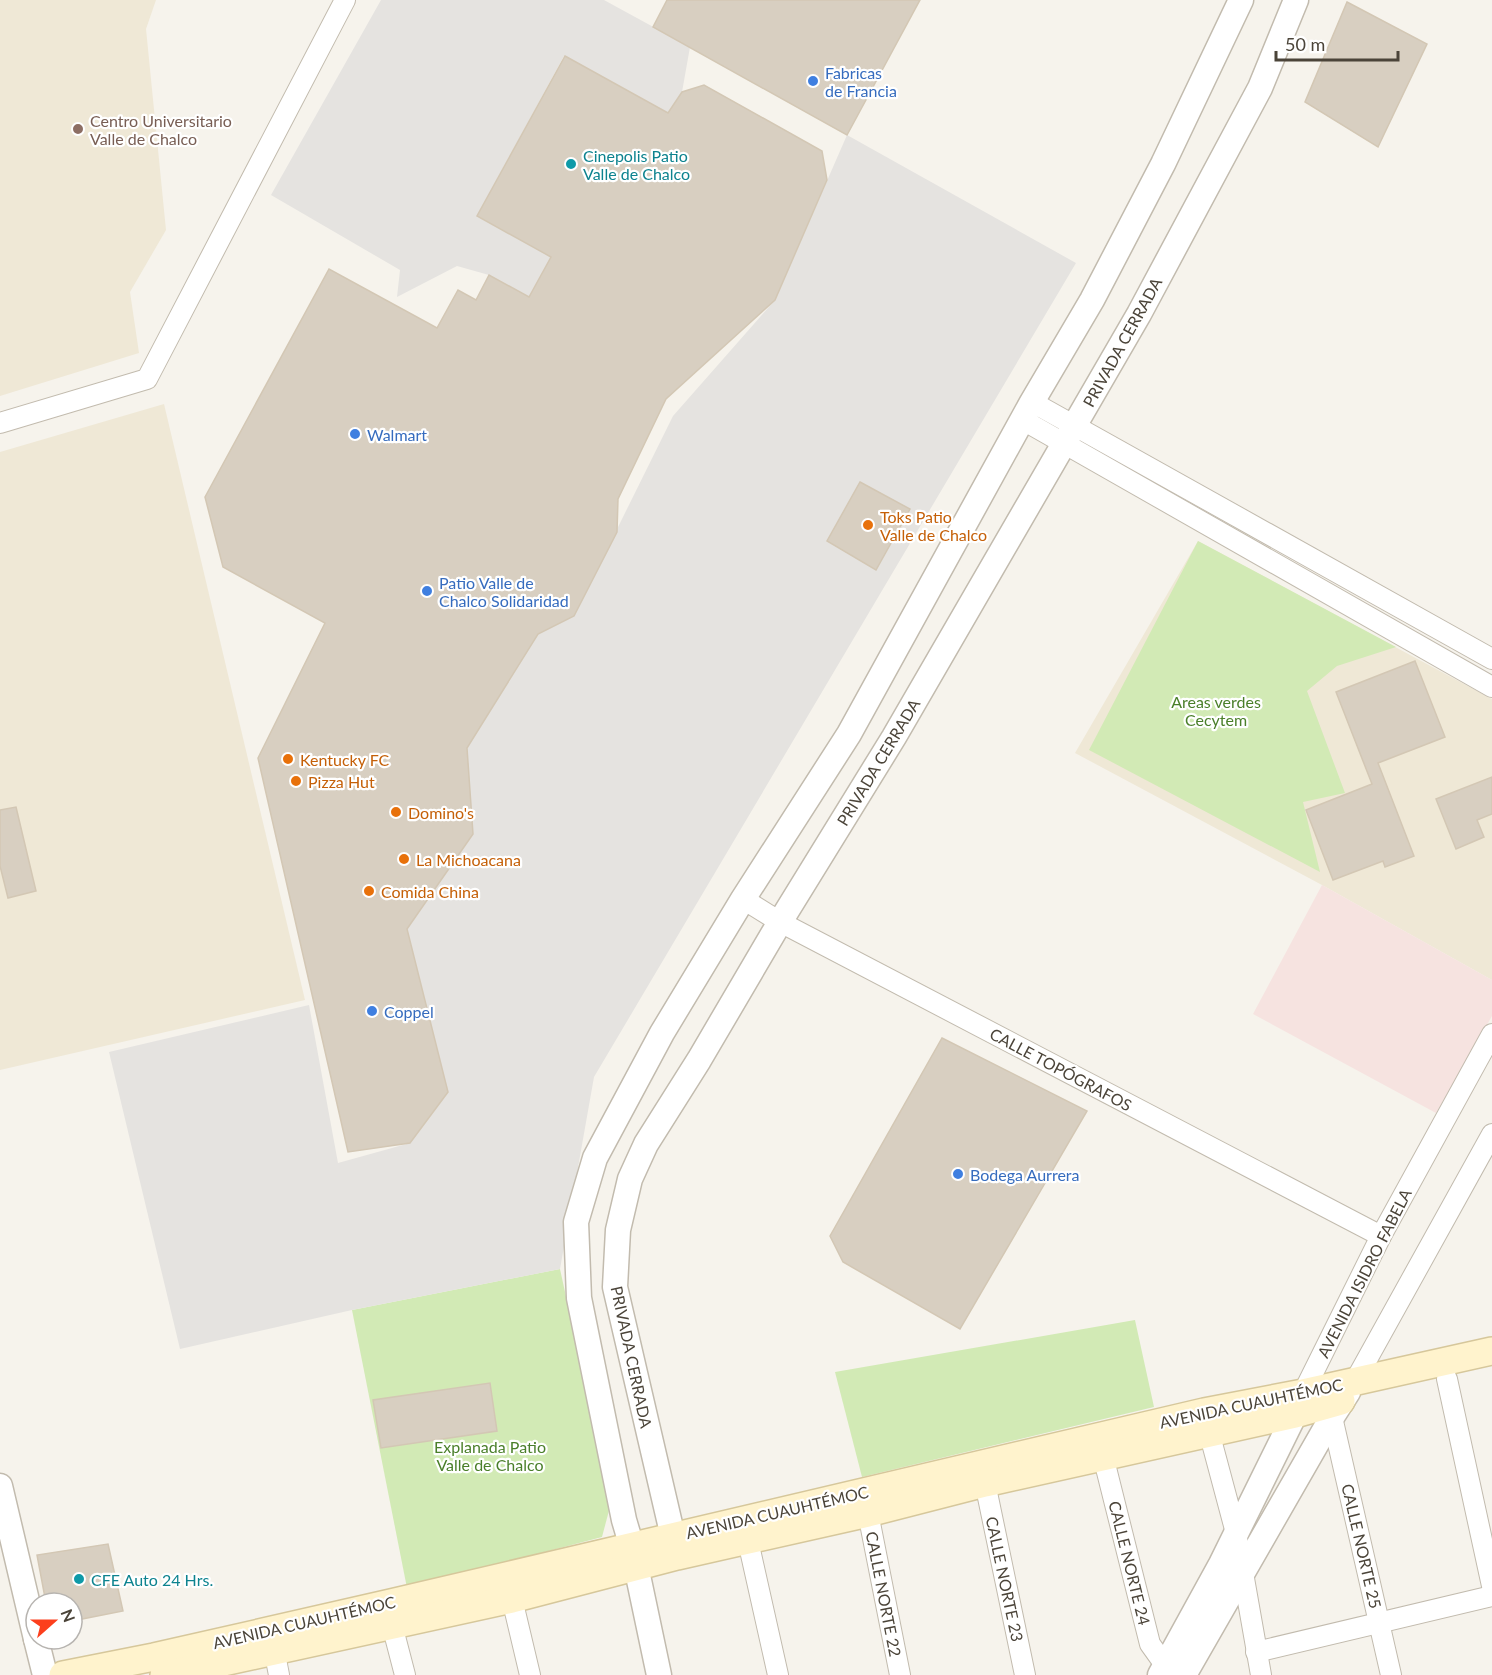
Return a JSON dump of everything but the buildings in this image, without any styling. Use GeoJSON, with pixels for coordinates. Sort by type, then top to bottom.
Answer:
{"type":"FeatureCollection","features":[{"type":"Feature","properties":{"kind":"main road","name":"AVENIDA CUAUHTÉMOC"},"geometry":{"type":"LineString","coordinates":[[1343,1400],[1492,1351]]}},
{"type":"Feature","properties":{"kind":"main road","name":"AVENIDA CUAUHTÉMOC"},"geometry":{"type":"LineString","coordinates":[[63,1675],[634,1557],[1204,1412],[1343,1400],[1492,1368]]}},
{"type":"Feature","properties":{"kind":"main road","name":"AVENIDA CUAUHTÉMOC"},"geometry":{"type":"LineString","coordinates":[[675,1546],[748,1540],[868,1513],[985,1483],[1209,1432],[1299,1404]]}},
{"type":"Feature","properties":{"kind":"main road","name":"AVENIDA CUAUHTÉMOC"},"geometry":{"type":"LineString","coordinates":[[164,1675],[276,1662],[392,1625],[512,1599],[634,1557]]}},
{"type":"Feature","properties":{"kind":"street"},"geometry":{"type":"LineString","coordinates":[[0,423],[147,379],[345,0]]}},
{"type":"Feature","properties":{"kind":"street"},"geometry":{"type":"LineString","coordinates":[[659,1675],[624,1520],[579,1298],[576,1222],[595,1158],[662,1033],[743,899],[849,734],[1027,411],[1095,295],[1157,174],[1241,0]]}},
{"type":"Feature","properties":{"kind":"street","name":"PRIVADA CERRADA"},"geometry":{"type":"LineString","coordinates":[[675,1546],[615,1287],[618,1230],[630,1179],[646,1144],[894,736],[1144,305],[1260,88],[1296,0]]}},
{"type":"Feature","properties":{"kind":"street"},"geometry":{"type":"LineString","coordinates":[[1027,411],[1366,616],[1492,687]]}},
{"type":"Feature","properties":{"kind":"street"},"geometry":{"type":"LineString","coordinates":[[1069,435],[1377,596],[1492,659]]}},
{"type":"Feature","properties":{"kind":"street"},"geometry":{"type":"LineString","coordinates":[[1366,616],[1377,596]]}},
{"type":"Feature","properties":{"kind":"street","name":"CALLE TOPÓGRAFOS"},"geometry":{"type":"LineString","coordinates":[[743,899],[780,922],[1381,1236]]}},
{"type":"Feature","properties":{"kind":"street","name":"AVENIDA ISIDRO FABELA"},"geometry":{"type":"LineString","coordinates":[[1170,1672],[1381,1236],[1492,1034]]}},
{"type":"Feature","properties":{"kind":"street"},"geometry":{"type":"LineString","coordinates":[[1170,1672],[1243,1573],[1492,1134]]}},
{"type":"Feature","properties":{"kind":"street"},"geometry":{"type":"LineString","coordinates":[[1447,1379],[1492,1586]]}},
{"type":"Feature","properties":{"kind":"street","name":"CALLE NORTE 25"},"geometry":{"type":"LineString","coordinates":[[1343,1400],[1380,1623],[1391,1675]]}},
{"type":"Feature","properties":{"kind":"street"},"geometry":{"type":"LineString","coordinates":[[1209,1432],[1236,1533],[1261,1675]]}},
{"type":"Feature","properties":{"kind":"street","name":"CALLE NORTE 24"},"geometry":{"type":"LineString","coordinates":[[1103,1456],[1150,1644],[1170,1672]]}},
{"type":"Feature","properties":{"kind":"street","name":"CALLE NORTE 23"},"geometry":{"type":"LineString","coordinates":[[985,1483],[1025,1675]]}},
{"type":"Feature","properties":{"kind":"street"},"geometry":{"type":"LineString","coordinates":[[0,1486],[25,1591]]}},
{"type":"Feature","properties":{"kind":"street","name":"CALLE NORTE 22"},"geometry":{"type":"LineString","coordinates":[[868,1513],[900,1675]]}},
{"type":"Feature","properties":{"kind":"street"},"geometry":{"type":"LineString","coordinates":[[748,1540],[778,1675]]}},
{"type":"Feature","properties":{"kind":"street"},"geometry":{"type":"LineString","coordinates":[[1256,1652],[1492,1596]]}},
{"type":"Feature","properties":{"kind":"street"},"geometry":{"type":"LineString","coordinates":[[512,1599],[530,1675]]}},
{"type":"Feature","properties":{"kind":"street"},"geometry":{"type":"LineString","coordinates":[[392,1625],[405,1675]]}},
{"type":"Feature","properties":{"kind":"street"},"geometry":{"type":"LineString","coordinates":[[39,1651],[45,1675]]}},
{"type":"Feature","properties":{"kind":"shaded area","name":"Centro Universitario Valle de Chalco"},"geometry":{"type":"Polygon","coordinates":[[[0,0],[156,0],[146,29],[166,230],[130,292],[139,353],[0,396],[0,0]]]}},
{"type":"Feature","properties":{"kind":"shaded area"},"geometry":{"type":"Polygon","coordinates":[[[381,0],[604,0],[690,47],[682,92],[668,113],[564,56],[477,216],[551,257],[529,297],[489,275],[457,266],[397,297],[400,270],[271,195],[381,0]]]}},
{"type":"Feature","properties":{"kind":"shaded area"},"geometry":{"type":"Polygon","coordinates":[[[847,135],[1076,263],[594,1077],[560,1269],[352,1310],[180,1349],[109,1052],[309,1005],[338,1163],[410,1143],[448,1092],[407,929],[473,834],[467,748],[538,634],[574,616],[673,416],[775,300],[847,135]]]}},
{"type":"Feature","properties":{"kind":"shaded area"},"geometry":{"type":"Polygon","coordinates":[[[164,404],[305,1000],[0,1070],[0,452],[164,404]]]}},
{"type":"Feature","properties":{"kind":"shaded area"},"geometry":{"type":"Polygon","coordinates":[[[1198,541],[1492,699],[1492,980],[1322,885],[1075,753],[1198,541]]]}},
{"type":"Feature","properties":{"kind":"shaded area"},"geometry":{"type":"Polygon","coordinates":[[[1322,885],[1492,980],[1492,1016],[1436,1113],[1253,1014],[1322,885]]]}},
{"type":"Feature","properties":{"kind":"green space","name":"Areas verdes Cecytem"},"geometry":{"type":"Polygon","coordinates":[[[1198,541],[1396,647],[1337,666],[1307,691],[1345,793],[1303,802],[1320,872],[1089,750],[1198,541]]]}},
{"type":"Feature","properties":{"kind":"green space","name":"Explanada Patio Valle de Chalco"},"geometry":{"type":"Polygon","coordinates":[[[560,1269],[611,1503],[602,1537],[407,1588],[352,1310],[560,1269]]]}},
{"type":"Feature","properties":{"kind":"green space"},"geometry":{"type":"Polygon","coordinates":[[[1135,1320],[1154,1407],[862,1477],[835,1372],[1135,1320]]]}},
{"type":"Feature","properties":{"kind":"place","name":"Fabricas de Francia"},"geometry":{"type":"Point","coordinates":[813,81]}},
{"type":"Feature","properties":{"kind":"place","name":"Centro Universitario Valle de Chalco"},"geometry":{"type":"Point","coordinates":[78,129]}},
{"type":"Feature","properties":{"kind":"place","name":"Cinepolis Patio Valle de Chalco"},"geometry":{"type":"Point","coordinates":[571,164]}},
{"type":"Feature","properties":{"kind":"place","name":"Walmart"},"geometry":{"type":"Point","coordinates":[355,434]}},
{"type":"Feature","properties":{"kind":"place","name":"Toks Patio Valle de Chalco"},"geometry":{"type":"Point","coordinates":[868,525]}},
{"type":"Feature","properties":{"kind":"place","name":"Patio Valle de Chalco Solidaridad"},"geometry":{"type":"Point","coordinates":[427,591]}},
{"type":"Feature","properties":{"kind":"place","name":"Kentucky FC"},"geometry":{"type":"Point","coordinates":[288,759]}},
{"type":"Feature","properties":{"kind":"place","name":"Pizza Hut"},"geometry":{"type":"Point","coordinates":[296,781]}},
{"type":"Feature","properties":{"kind":"place","name":"Domino's"},"geometry":{"type":"Point","coordinates":[396,812]}},
{"type":"Feature","properties":{"kind":"place","name":"La Michoacana"},"geometry":{"type":"Point","coordinates":[404,859]}},
{"type":"Feature","properties":{"kind":"place","name":"Comida China"},"geometry":{"type":"Point","coordinates":[369,891]}},
{"type":"Feature","properties":{"kind":"place","name":"Coppel"},"geometry":{"type":"Point","coordinates":[372,1011]}},
{"type":"Feature","properties":{"kind":"place","name":"Bodega Aurrera"},"geometry":{"type":"Point","coordinates":[958,1174]}},
{"type":"Feature","properties":{"kind":"place","name":"CFE Auto 24 Hrs."},"geometry":{"type":"Point","coordinates":[79,1579]}}]}
